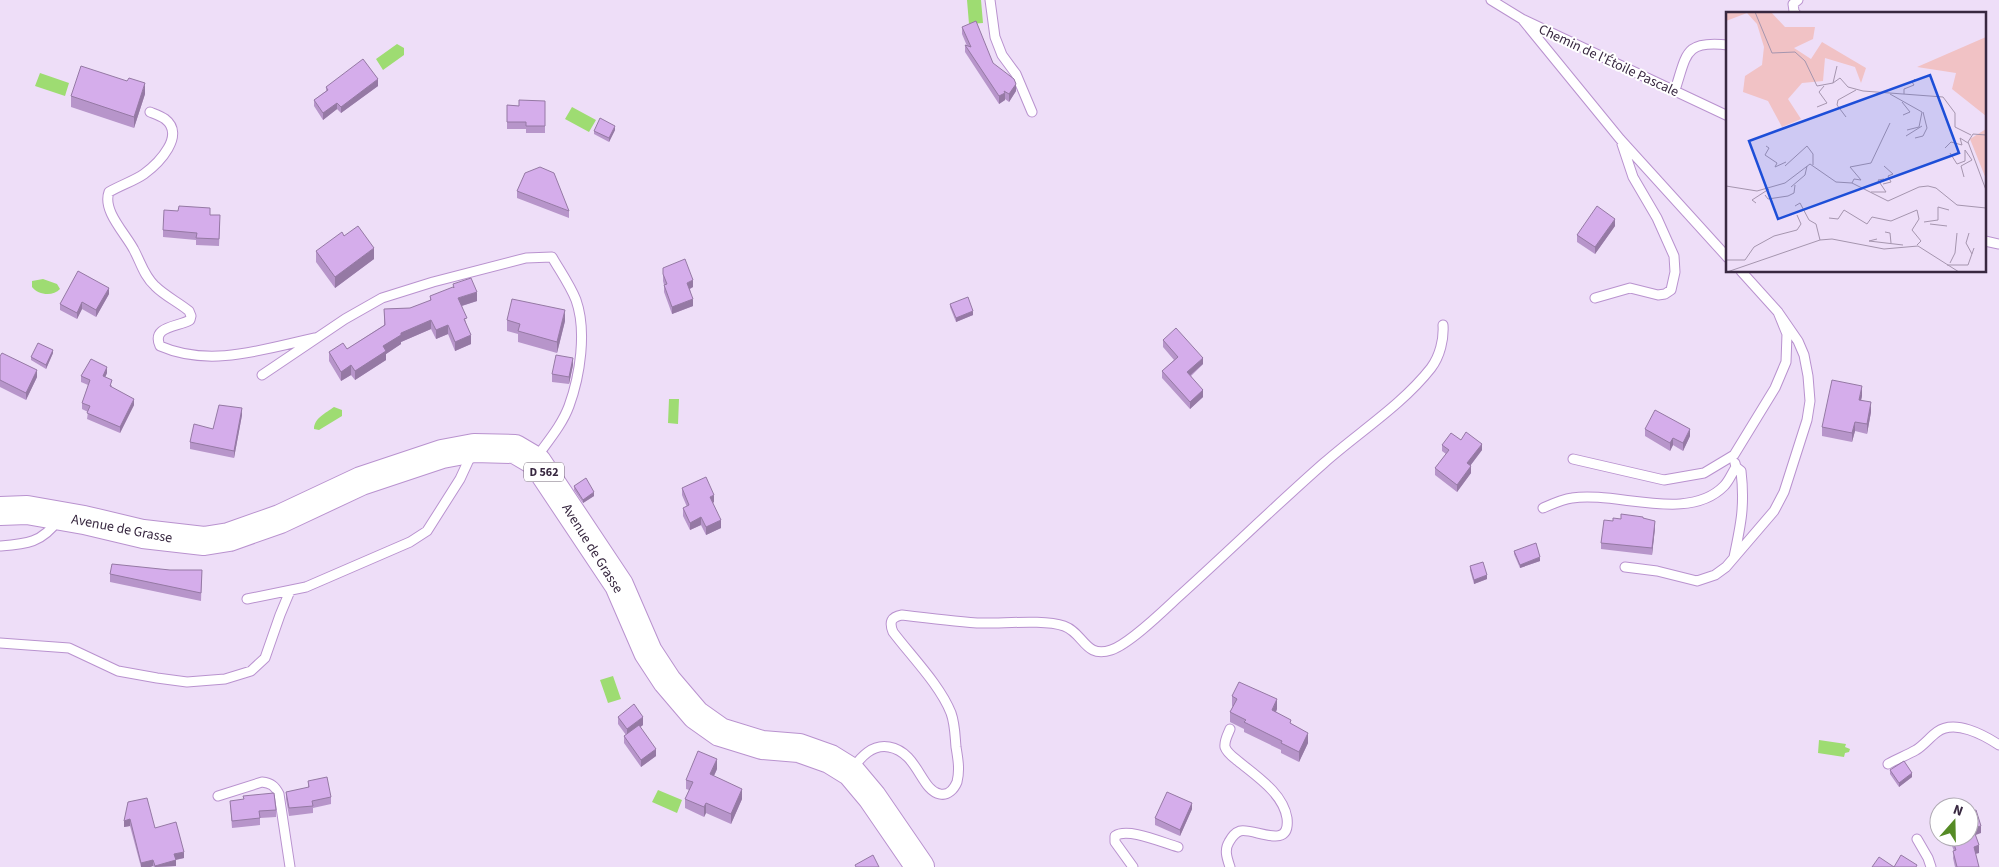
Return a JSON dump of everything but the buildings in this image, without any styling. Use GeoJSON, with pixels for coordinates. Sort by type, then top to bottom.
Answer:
{"type":"FeatureCollection","features":[{"type":"Feature","properties":{"kind":"main road","name":"Avenue de Grasse"},"geometry":{"type":"LineString","coordinates":[[0,511],[26,510],[170,538],[204,541],[229,538],[280,519],[361,482],[442,454],[474,448],[515,449],[537,462],[594,544],[619,585],[648,652],[667,681],[696,715],[720,732],[762,745],[799,748],[830,760],[851,772],[878,805],[920,867]]}},
{"type":"Feature","properties":{"kind":"lane"},"geometry":{"type":"LineString","coordinates":[[990,0],[995,37],[1002,54],[1016,74],[1032,112]]}},
{"type":"Feature","properties":{"kind":"lane","name":"Chemin de l'Étoile Pascale"},"geometry":{"type":"LineString","coordinates":[[1491,0],[1522,19],[1726,115]]}},
{"type":"Feature","properties":{"kind":"lane"},"geometry":{"type":"LineString","coordinates":[[1795,12],[1793,4],[1798,0]]}},
{"type":"Feature","properties":{"kind":"lane"},"geometry":{"type":"LineString","coordinates":[[1522,19],[1620,139],[1726,256]]}},
{"type":"Feature","properties":{"kind":"lane"},"geometry":{"type":"LineString","coordinates":[[1674,90],[1687,55],[1698,45],[1706,43],[1726,44]]}},
{"type":"Feature","properties":{"kind":"lane"},"geometry":{"type":"LineString","coordinates":[[150,112],[164,118],[169,124],[172,134],[170,146],[162,158],[145,173],[109,192],[108,196],[114,219],[134,249],[146,277],[155,287],[189,311],[191,316],[190,320],[184,324],[164,329],[159,333],[158,340],[160,346],[176,353],[207,357],[246,353],[318,337]]}},
{"type":"Feature","properties":{"kind":"lane"},"geometry":{"type":"LineString","coordinates":[[1595,298],[1630,288],[1658,295],[1665,294],[1671,290],[1675,272],[1674,256],[1657,218],[1633,177],[1620,139]]}},
{"type":"Feature","properties":{"kind":"lane"},"geometry":{"type":"LineString","coordinates":[[1986,241],[1999,244]]}},
{"type":"Feature","properties":{"kind":"lane"},"geometry":{"type":"LineString","coordinates":[[262,375],[318,337],[382,298],[432,282],[526,258],[552,257],[576,300],[582,325],[580,357],[569,406],[555,432],[534,460]]}},
{"type":"Feature","properties":{"kind":"lane"},"geometry":{"type":"LineString","coordinates":[[1625,567],[1657,571],[1698,580],[1715,575],[1726,567],[1774,511],[1784,492],[1807,420],[1810,401],[1804,355],[1798,341],[1778,312],[1742,272]]}},
{"type":"Feature","properties":{"kind":"lane"},"geometry":{"type":"LineString","coordinates":[[1573,459],[1664,480],[1704,473],[1734,455],[1775,388],[1786,362],[1787,334],[1778,312]]}},
{"type":"Feature","properties":{"kind":"lane"},"geometry":{"type":"LineString","coordinates":[[851,772],[869,750],[879,746],[889,747],[900,750],[908,755],[931,788],[938,794],[945,795],[956,784],[959,764],[951,714],[935,687],[893,632],[890,625],[891,620],[895,616],[902,615],[977,623],[1052,624],[1066,627],[1090,649],[1100,652],[1112,650],[1123,644],[1161,613],[1322,464],[1400,401],[1432,367],[1444,336],[1443,325]]}},
{"type":"Feature","properties":{"kind":"lane"},"geometry":{"type":"LineString","coordinates":[[247,599],[306,587],[410,542],[427,531],[460,479],[474,448]]}},
{"type":"Feature","properties":{"kind":"lane"},"geometry":{"type":"LineString","coordinates":[[1734,455],[1736,467],[1741,471],[1744,497],[1734,558]]}},
{"type":"Feature","properties":{"kind":"lane"},"geometry":{"type":"LineString","coordinates":[[1543,508],[1571,498],[1601,497],[1682,504],[1695,502],[1714,494],[1724,485],[1736,467]]}},
{"type":"Feature","properties":{"kind":"lane"},"geometry":{"type":"LineString","coordinates":[[0,546],[28,544],[52,528],[60,516]]}},
{"type":"Feature","properties":{"kind":"lane"},"geometry":{"type":"LineString","coordinates":[[0,643],[69,648],[118,671],[157,678],[187,682],[225,679],[251,671],[265,658],[290,591]]}},
{"type":"Feature","properties":{"kind":"lane"},"geometry":{"type":"LineString","coordinates":[[1888,764],[1916,750],[1938,731],[1949,728],[1968,730],[1986,736],[1999,745]]}},
{"type":"Feature","properties":{"kind":"lane"},"geometry":{"type":"LineString","coordinates":[[1230,729],[1226,737],[1225,746],[1230,754],[1273,791],[1286,816],[1287,825],[1285,831],[1277,836],[1241,830],[1234,834],[1227,845],[1226,854],[1230,867]]}},
{"type":"Feature","properties":{"kind":"lane"},"geometry":{"type":"LineString","coordinates":[[218,796],[262,782],[269,783],[276,788],[279,794],[290,867]]}},
{"type":"Feature","properties":{"kind":"lane"},"geometry":{"type":"LineString","coordinates":[[1133,867],[1115,842],[1115,836],[1120,832],[1130,833],[1178,847]]}},
{"type":"Feature","properties":{"kind":"lane"},"geometry":{"type":"LineString","coordinates":[[1917,839],[1931,867]]}},
{"type":"Feature","properties":{"kind":"shaded area"},"geometry":{"type":"Polygon","coordinates":[[[967,0],[981,0],[983,23],[969,24],[967,0]]]}},
{"type":"Feature","properties":{"kind":"shaded area"},"geometry":{"type":"Polygon","coordinates":[[[397,44],[404,48],[404,55],[383,70],[376,59],[397,44]]]}},
{"type":"Feature","properties":{"kind":"shaded area"},"geometry":{"type":"Polygon","coordinates":[[[40,73],[69,83],[65,96],[35,86],[40,73]]]}},
{"type":"Feature","properties":{"kind":"shaded area"},"geometry":{"type":"Polygon","coordinates":[[[572,107],[596,120],[589,132],[565,119],[572,107]]]}},
{"type":"Feature","properties":{"kind":"shaded area"},"geometry":{"type":"Polygon","coordinates":[[[43,279],[57,284],[60,289],[50,294],[38,292],[32,287],[32,281],[43,279]]]}},
{"type":"Feature","properties":{"kind":"shaded area"},"geometry":{"type":"Polygon","coordinates":[[[669,399],[679,399],[678,424],[668,423],[669,399]]]}},
{"type":"Feature","properties":{"kind":"shaded area"},"geometry":{"type":"Polygon","coordinates":[[[334,407],[342,410],[342,416],[319,430],[314,429],[318,419],[334,407]]]}},
{"type":"Feature","properties":{"kind":"shaded area"},"geometry":{"type":"Polygon","coordinates":[[[613,676],[621,699],[608,703],[600,680],[613,676]]]}},
{"type":"Feature","properties":{"kind":"shaded area"},"geometry":{"type":"Polygon","coordinates":[[[1819,740],[1846,744],[1845,747],[1850,749],[1849,752],[1845,753],[1844,757],[1818,753],[1819,740]]]}},
{"type":"Feature","properties":{"kind":"shaded area"},"geometry":{"type":"Polygon","coordinates":[[[658,790],[682,800],[677,813],[652,802],[658,790]]]}}]}
